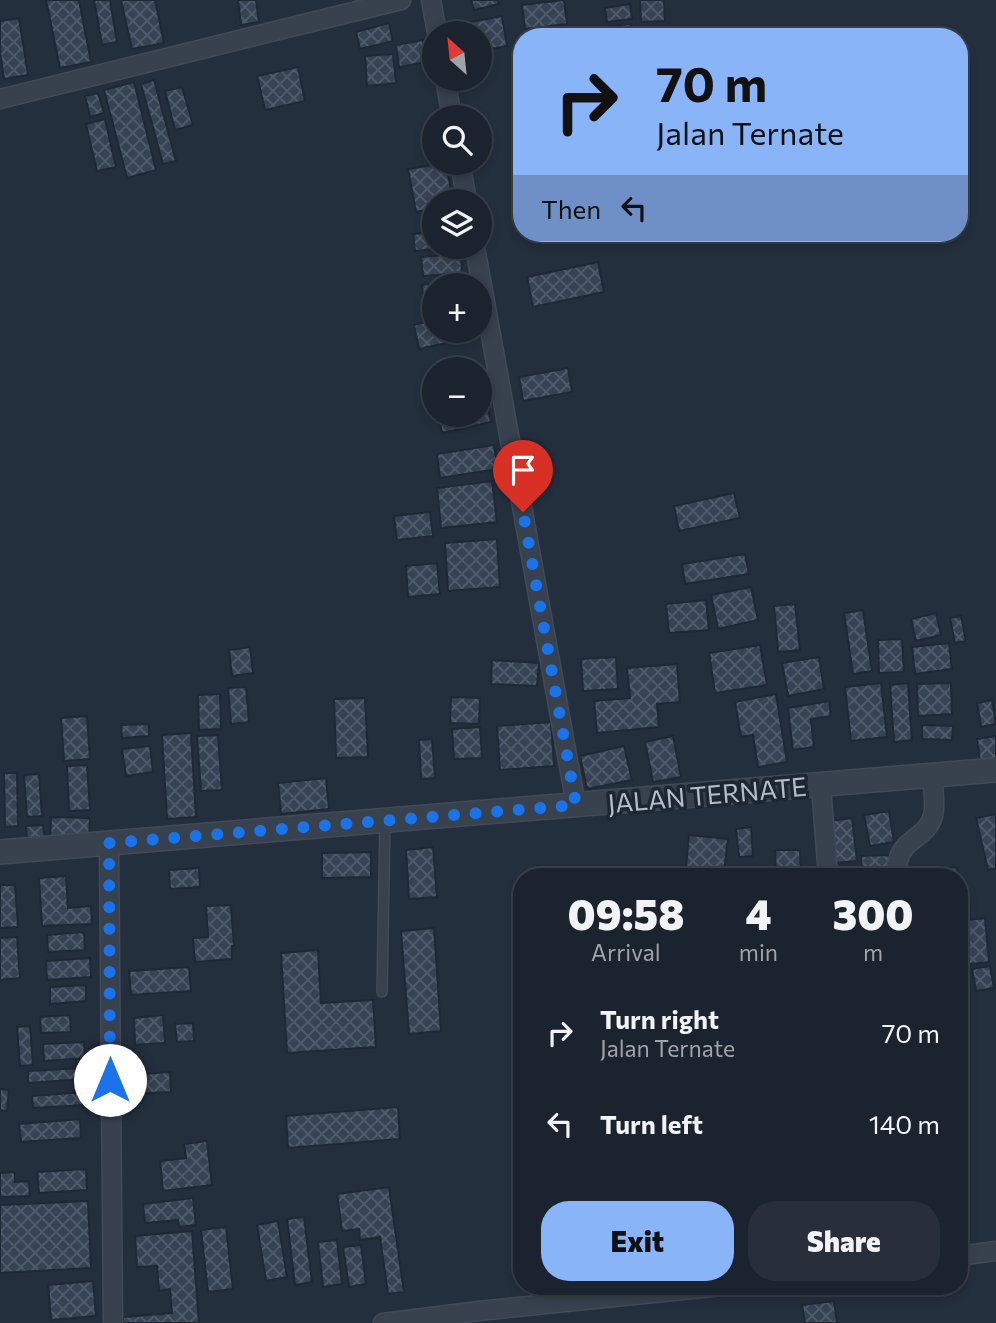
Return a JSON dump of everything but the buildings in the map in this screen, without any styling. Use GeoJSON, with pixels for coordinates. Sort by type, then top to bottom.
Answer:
{"type":"FeatureCollection","features":[{"type":"Feature","properties":{"kind":"street"},"geometry":{"type":"LineString","coordinates":[[0,99],[401,0]]}},
{"type":"Feature","properties":{"kind":"street"},"geometry":{"type":"LineString","coordinates":[[430,0],[434,21]]}},
{"type":"Feature","properties":{"kind":"street"},"geometry":{"type":"LineString","coordinates":[[477,259],[576,805]]}},
{"type":"Feature","properties":{"kind":"street","name":"JALAN TERNATE"},"geometry":{"type":"LineString","coordinates":[[0,852],[996,770]]}},
{"type":"Feature","properties":{"kind":"street"},"geometry":{"type":"LineString","coordinates":[[897,868],[898,855],[928,824],[933,815],[932,776]]}},
{"type":"Feature","properties":{"kind":"street"},"geometry":{"type":"LineString","coordinates":[[821,785],[827,868]]}},
{"type":"Feature","properties":{"kind":"street"},"geometry":{"type":"LineString","coordinates":[[109,843],[113,1323]]}},
{"type":"Feature","properties":{"kind":"street"},"geometry":{"type":"LineString","coordinates":[[968,1255],[996,1251]]}},
{"type":"Feature","properties":{"kind":"street"},"geometry":{"type":"LineString","coordinates":[[383,1323],[635,1295]]}},
{"type":"Feature","properties":{"kind":"lane"},"geometry":{"type":"LineString","coordinates":[[383,992],[385,820]]}},
{"type":"Feature","properties":{"kind":"route"},"geometry":{"type":"LineString","coordinates":[[110,1080],[109,843],[576,805],[523,512]]}}]}
